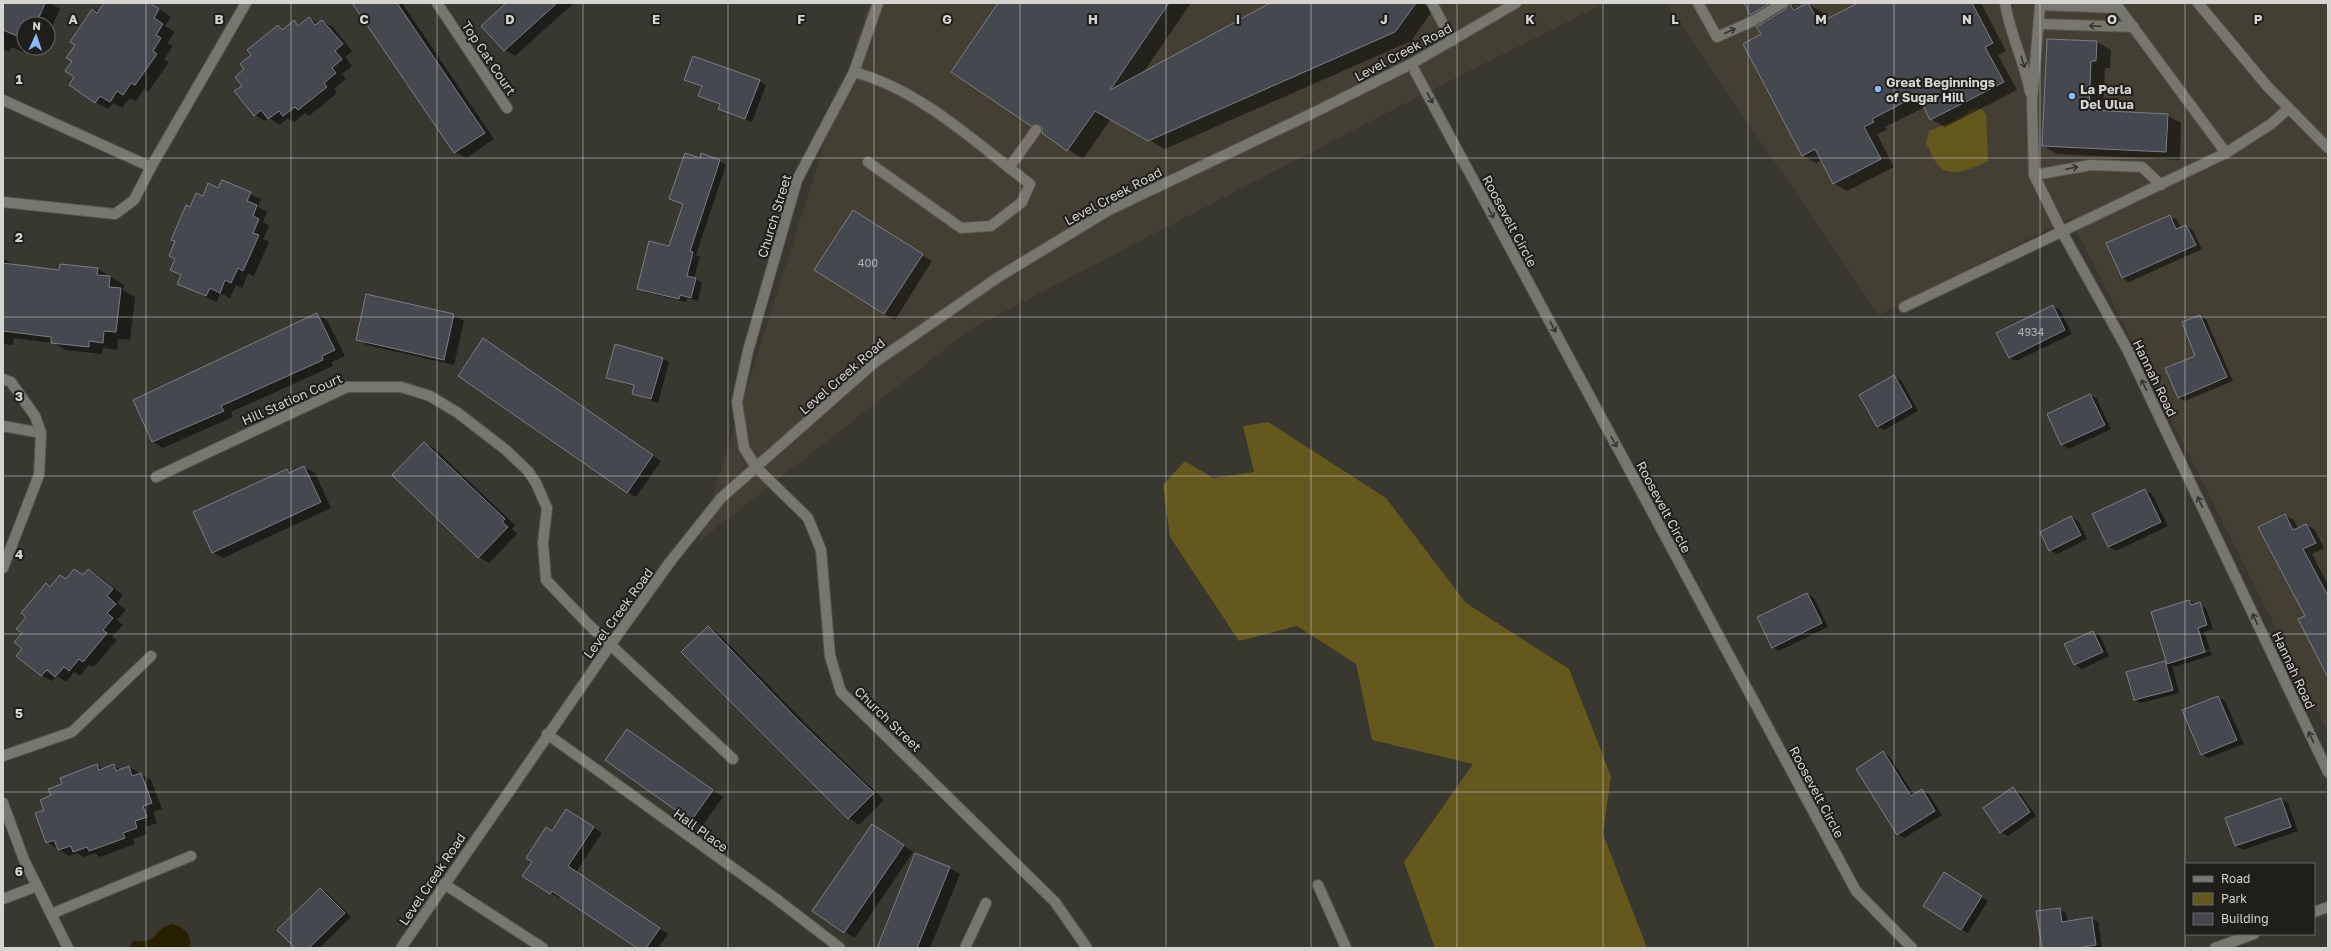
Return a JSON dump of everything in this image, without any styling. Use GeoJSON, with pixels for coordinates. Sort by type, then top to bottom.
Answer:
{"type":"FeatureCollection","features":[{"type":"Feature","properties":{"kind":"street"},"geometry":{"type":"LineString","coordinates":[[3,202],[115,214],[134,200],[151,167],[246,3]]}},
{"type":"Feature","properties":{"kind":"street","name":"Church Street"},"geometry":{"type":"LineString","coordinates":[[878,3],[854,72],[796,180],[748,351],[738,402],[744,448],[756,467],[808,518],[821,550],[830,656],[842,692],[1055,902],[1087,948]]}},
{"type":"Feature","properties":{"kind":"street"},"geometry":{"type":"LineString","coordinates":[[1432,3],[1452,41]]}},
{"type":"Feature","properties":{"kind":"street","name":"Level Creek Road"},"geometry":{"type":"LineString","coordinates":[[401,948],[547,734],[611,644],[670,562],[721,498],[874,363],[1000,276],[1109,210],[1311,114],[1411,64],[1516,3]]}},
{"type":"Feature","properties":{"kind":"street"},"geometry":{"type":"LineString","coordinates":[[1698,3],[1717,37],[1753,21],[1783,3]]}},
{"type":"Feature","properties":{"kind":"street"},"geometry":{"type":"LineString","coordinates":[[2005,3],[2009,26],[2025,66],[2032,101]]}},
{"type":"Feature","properties":{"kind":"street"},"geometry":{"type":"LineString","coordinates":[[2009,26],[2010,3]]}},
{"type":"Feature","properties":{"kind":"street"},"geometry":{"type":"LineString","coordinates":[[2198,3],[2288,109],[2328,148]]}},
{"type":"Feature","properties":{"kind":"street","name":"Top Cat Court"},"geometry":{"type":"LineString","coordinates":[[438,4],[507,108]]}},
{"type":"Feature","properties":{"kind":"street"},"geometry":{"type":"LineString","coordinates":[[2160,185],[2142,167],[2091,165],[2034,175],[2032,101],[2040,24],[2040,5],[2119,8],[2226,153]]}},
{"type":"Feature","properties":{"kind":"street"},"geometry":{"type":"LineString","coordinates":[[2040,24],[2134,28]]}},
{"type":"Feature","properties":{"kind":"street","name":"Roosevelt Circle"},"geometry":{"type":"LineString","coordinates":[[1411,64],[1856,891],[1912,948]]}},
{"type":"Feature","properties":{"kind":"street"},"geometry":{"type":"LineString","coordinates":[[854,72],[873,77],[912,95],[1030,184],[1022,202],[991,226],[961,228],[868,162]]}},
{"type":"Feature","properties":{"kind":"street"},"geometry":{"type":"LineString","coordinates":[[3,100],[151,167]]}},
{"type":"Feature","properties":{"kind":"street"},"geometry":{"type":"LineString","coordinates":[[1904,307],[2226,153],[2270,124],[2288,109]]}},
{"type":"Feature","properties":{"kind":"street"},"geometry":{"type":"LineString","coordinates":[[1009,168],[1036,130]]}},
{"type":"Feature","properties":{"kind":"street","name":"Hannah Road"},"geometry":{"type":"LineString","coordinates":[[2034,175],[2062,232],[2127,349],[2328,772]]}},
{"type":"Feature","properties":{"kind":"street"},"geometry":{"type":"LineString","coordinates":[[3,379],[11,382],[35,416],[41,433],[39,475],[3,568]]}},
{"type":"Feature","properties":{"kind":"street","name":"Hill Station Court"},"geometry":{"type":"LineString","coordinates":[[156,477],[347,387],[401,387],[430,396],[480,430],[528,471],[547,508],[543,543],[546,580],[588,624],[733,759]]}},
{"type":"Feature","properties":{"kind":"street"},"geometry":{"type":"LineString","coordinates":[[3,426],[41,433]]}},
{"type":"Feature","properties":{"kind":"street"},"geometry":{"type":"LineString","coordinates":[[3,756],[72,732],[151,656]]}},
{"type":"Feature","properties":{"kind":"street","name":"Hall Place"},"geometry":{"type":"LineString","coordinates":[[547,734],[775,898],[840,948]]}},
{"type":"Feature","properties":{"kind":"street"},"geometry":{"type":"LineString","coordinates":[[3,803],[24,860],[68,948]]}},
{"type":"Feature","properties":{"kind":"street"},"geometry":{"type":"LineString","coordinates":[[51,914],[191,856]]}},
{"type":"Feature","properties":{"kind":"street"},"geometry":{"type":"LineString","coordinates":[[444,884],[543,948]]}},
{"type":"Feature","properties":{"kind":"street"},"geometry":{"type":"LineString","coordinates":[[1318,885],[1346,948]]}},
{"type":"Feature","properties":{"kind":"street"},"geometry":{"type":"LineString","coordinates":[[3,900],[37,886]]}},
{"type":"Feature","properties":{"kind":"street"},"geometry":{"type":"LineString","coordinates":[[965,948],[986,903]]}},
{"type":"Feature","properties":{"kind":"street"},"geometry":{"type":"LineString","coordinates":[[2315,912],[2328,907]]}},
{"type":"Feature","properties":{"kind":"street"},"geometry":{"type":"LineString","coordinates":[[2216,948],[2251,935]]}},
{"type":"Feature","properties":{"kind":"shaded area"},"geometry":{"type":"Polygon","coordinates":[[[869,3],[1605,3],[1406,103],[971,329],[698,542],[869,3]]]}},
{"type":"Feature","properties":{"kind":"shaded area"},"geometry":{"type":"Polygon","coordinates":[[[1666,3],[2328,3],[2328,732],[2070,218],[1879,315],[1666,3]]]}},
{"type":"Feature","properties":{"kind":"shaded area"},"geometry":{"type":"Polygon","coordinates":[[[172,924],[181,927],[187,932],[190,939],[190,948],[130,948],[133,941],[147,941],[155,936],[163,927],[172,924]]]}},
{"type":"Feature","properties":{"kind":"green space"},"geometry":{"type":"Polygon","coordinates":[[[1973,108],[1982,109],[1986,115],[1988,161],[1963,171],[1949,172],[1936,163],[1926,143],[1929,131],[1959,119],[1973,108]]]}},
{"type":"Feature","properties":{"kind":"green space"},"geometry":{"type":"Polygon","coordinates":[[[1268,422],[1386,498],[1466,603],[1569,669],[1611,776],[1603,834],[1647,948],[1435,948],[1404,862],[1473,764],[1372,740],[1356,664],[1297,626],[1239,641],[1170,537],[1163,485],[1185,461],[1213,478],[1254,472],[1243,426],[1268,422]]]}},
{"type":"Feature","properties":{"kind":"building"},"geometry":{"type":"Polygon","coordinates":[[[3,3],[45,3],[39,16],[16,16],[16,36],[3,30],[3,3]]]}},
{"type":"Feature","properties":{"kind":"building"},"geometry":{"type":"Polygon","coordinates":[[[104,3],[150,3],[159,9],[154,18],[163,24],[156,35],[161,38],[153,51],[157,54],[135,85],[131,83],[123,95],[117,91],[110,102],[100,96],[95,103],[69,85],[74,77],[65,71],[72,61],[66,58],[75,45],[70,42],[92,9],[97,13],[104,3]]]}},
{"type":"Feature","properties":{"kind":"building"},"geometry":{"type":"Polygon","coordinates":[[[352,3],[397,3],[485,133],[454,153],[352,3]]]}},
{"type":"Feature","properties":{"kind":"building"},"geometry":{"type":"Polygon","coordinates":[[[506,3],[557,3],[504,51],[481,26],[506,3]]]}},
{"type":"Feature","properties":{"kind":"building"},"geometry":{"type":"Polygon","coordinates":[[[998,3],[1169,3],[1110,90],[1270,3],[1416,3],[1395,32],[1148,141],[1095,111],[1067,151],[1042,133],[1042,128],[1039,125],[1031,126],[951,72],[998,3]]]}},
{"type":"Feature","properties":{"kind":"building"},"geometry":{"type":"Polygon","coordinates":[[[1744,3],[1770,3],[1750,15],[1744,3]]]}},
{"type":"Feature","properties":{"kind":"building","name":"Great Beginnings of Sugar Hill"},"geometry":{"type":"Polygon","coordinates":[[[1789,3],[1794,10],[1808,3],[1819,23],[1858,3],[1972,3],[1993,43],[1985,47],[2004,82],[1930,120],[1918,95],[1872,119],[1874,122],[1864,127],[1881,159],[1833,184],[1815,149],[1802,156],[1743,44],[1761,34],[1756,27],[1786,9],[1789,3]]]}},
{"type":"Feature","properties":{"kind":"building"},"geometry":{"type":"Polygon","coordinates":[[[309,17],[315,25],[322,20],[343,44],[335,51],[342,59],[332,68],[336,73],[324,83],[327,87],[298,110],[295,107],[283,116],[279,111],[268,119],[261,110],[254,116],[234,91],[242,86],[235,77],[244,69],[240,64],[251,55],[247,50],[278,25],[282,30],[294,20],[298,26],[309,17]]]}},
{"type":"Feature","properties":{"kind":"building"},"geometry":{"type":"Polygon","coordinates":[[[2047,39],[2097,41],[2096,61],[2091,61],[2089,110],[2168,114],[2166,152],[2042,146],[2047,39]]]}},
{"type":"Feature","properties":{"kind":"building"},"geometry":{"type":"Polygon","coordinates":[[[693,56],[760,80],[745,119],[718,109],[720,104],[698,96],[702,86],[684,80],[693,56]]]}},
{"type":"Feature","properties":{"kind":"building"},"geometry":{"type":"Polygon","coordinates":[[[685,153],[700,158],[701,153],[720,160],[690,251],[693,252],[687,276],[696,278],[691,298],[680,295],[679,299],[637,289],[649,241],[669,246],[683,204],[669,199],[685,153]]]}},
{"type":"Feature","properties":{"kind":"building"},"geometry":{"type":"Polygon","coordinates":[[[222,180],[251,192],[247,201],[257,205],[253,216],[259,219],[253,233],[259,235],[243,271],[238,268],[231,283],[225,280],[220,293],[210,288],[206,296],[177,284],[181,275],[170,270],[175,259],[169,256],[175,241],[171,240],[186,205],[190,207],[196,193],[203,196],[208,183],[218,188],[222,180]]]}},
{"type":"Feature","properties":{"kind":"building"},"geometry":{"type":"Polygon","coordinates":[[[853,210],[923,254],[884,314],[814,270],[853,210]]]}},
{"type":"Feature","properties":{"kind":"building"},"geometry":{"type":"Polygon","coordinates":[[[2170,215],[2176,229],[2186,225],[2196,245],[2122,278],[2106,243],[2170,215]]]}},
{"type":"Feature","properties":{"kind":"building"},"geometry":{"type":"Polygon","coordinates":[[[3,263],[59,270],[60,264],[98,268],[97,275],[110,276],[109,287],[121,288],[116,332],[104,331],[103,343],[89,341],[89,347],[51,343],[51,337],[3,331],[3,263]]]}},
{"type":"Feature","properties":{"kind":"building"},"geometry":{"type":"Polygon","coordinates":[[[366,294],[454,314],[444,360],[356,340],[366,294]]]}},
{"type":"Feature","properties":{"kind":"building"},"geometry":{"type":"Polygon","coordinates":[[[2053,305],[2065,330],[2009,358],[1996,333],[2053,305]]]}},
{"type":"Feature","properties":{"kind":"building"},"geometry":{"type":"Polygon","coordinates":[[[317,313],[335,350],[322,356],[323,360],[221,406],[224,411],[152,442],[133,400],[317,313]]]}},
{"type":"Feature","properties":{"kind":"building"},"geometry":{"type":"Polygon","coordinates":[[[2200,315],[2227,377],[2178,398],[2165,368],[2195,356],[2182,322],[2200,315]]]}},
{"type":"Feature","properties":{"kind":"building"},"geometry":{"type":"Polygon","coordinates":[[[483,338],[653,455],[627,493],[458,376],[483,338]]]}},
{"type":"Feature","properties":{"kind":"building"},"geometry":{"type":"Polygon","coordinates":[[[615,344],[663,358],[651,399],[632,394],[634,385],[606,378],[615,344]]]}},
{"type":"Feature","properties":{"kind":"building"},"geometry":{"type":"Polygon","coordinates":[[[1894,375],[1912,407],[1877,427],[1859,395],[1894,375]]]}},
{"type":"Feature","properties":{"kind":"building"},"geometry":{"type":"Polygon","coordinates":[[[2090,394],[2105,425],[2061,445],[2047,414],[2090,394]]]}},
{"type":"Feature","properties":{"kind":"building"},"geometry":{"type":"Polygon","coordinates":[[[424,442],[505,519],[502,522],[508,527],[478,558],[392,475],[424,442]]]}},
{"type":"Feature","properties":{"kind":"building"},"geometry":{"type":"Polygon","coordinates":[[[304,466],[321,502],[212,553],[193,512],[287,469],[289,473],[304,466]]]}},
{"type":"Feature","properties":{"kind":"building"},"geometry":{"type":"Polygon","coordinates":[[[2145,489],[2161,522],[2108,547],[2092,514],[2145,489]]]}},
{"type":"Feature","properties":{"kind":"building"},"geometry":{"type":"Polygon","coordinates":[[[2285,514],[2293,530],[2306,524],[2316,543],[2303,549],[2328,596],[2328,678],[2298,619],[2305,616],[2258,527],[2285,514]]]}},
{"type":"Feature","properties":{"kind":"building"},"geometry":{"type":"Polygon","coordinates":[[[2071,516],[2081,535],[2049,551],[2040,532],[2071,516]]]}},
{"type":"Feature","properties":{"kind":"building"},"geometry":{"type":"Polygon","coordinates":[[[74,569],[83,575],[88,569],[113,589],[107,596],[116,604],[107,613],[113,618],[103,630],[107,633],[83,662],[79,659],[69,671],[64,667],[55,677],[47,670],[41,676],[16,656],[22,649],[14,642],[22,633],[16,629],[26,617],[21,613],[46,583],[50,587],[60,575],[66,579],[74,569]]]}},
{"type":"Feature","properties":{"kind":"building"},"geometry":{"type":"Polygon","coordinates":[[[1807,593],[1822,623],[1772,648],[1757,617],[1807,593]]]}},
{"type":"Feature","properties":{"kind":"building"},"geometry":{"type":"Polygon","coordinates":[[[2189,600],[2191,605],[2200,602],[2207,625],[2198,628],[2205,652],[2167,664],[2151,612],[2189,600]]]}},
{"type":"Feature","properties":{"kind":"building"},"geometry":{"type":"Polygon","coordinates":[[[708,626],[798,720],[874,793],[848,819],[681,652],[708,626]]]}},
{"type":"Feature","properties":{"kind":"building"},"geometry":{"type":"Polygon","coordinates":[[[2093,631],[2103,652],[2074,665],[2064,644],[2093,631]]]}},
{"type":"Feature","properties":{"kind":"building"},"geometry":{"type":"Polygon","coordinates":[[[2165,661],[2173,690],[2134,700],[2126,672],[2165,661]]]}},
{"type":"Feature","properties":{"kind":"building"},"geometry":{"type":"Polygon","coordinates":[[[2218,696],[2237,740],[2201,755],[2182,710],[2218,696]]]}},
{"type":"Feature","properties":{"kind":"building"},"geometry":{"type":"Polygon","coordinates":[[[627,729],[713,790],[691,821],[605,760],[627,729]]]}},
{"type":"Feature","properties":{"kind":"building"},"geometry":{"type":"Polygon","coordinates":[[[1883,751],[1911,796],[1922,789],[1935,811],[1897,835],[1856,769],[1883,751]]]}},
{"type":"Feature","properties":{"kind":"building"},"geometry":{"type":"Polygon","coordinates":[[[97,764],[99,770],[114,764],[116,771],[129,766],[132,776],[141,773],[152,803],[143,806],[147,817],[135,821],[137,828],[123,833],[125,838],[89,851],[87,847],[73,852],[71,846],[58,850],[54,840],[46,843],[35,813],[44,810],[40,800],[51,795],[48,789],[62,784],[60,778],[97,764]]]}},
{"type":"Feature","properties":{"kind":"building"},"geometry":{"type":"Polygon","coordinates":[[[2013,787],[2030,812],[2000,833],[1983,808],[2013,787]]]}},
{"type":"Feature","properties":{"kind":"building"},"geometry":{"type":"Polygon","coordinates":[[[2281,798],[2291,827],[2235,846],[2225,818],[2281,798]]]}},
{"type":"Feature","properties":{"kind":"building"},"geometry":{"type":"Polygon","coordinates":[[[566,809],[594,827],[568,866],[660,928],[646,948],[637,948],[552,891],[550,894],[522,876],[532,862],[526,858],[546,827],[552,831],[566,809]]]}},
{"type":"Feature","properties":{"kind":"building"},"geometry":{"type":"Polygon","coordinates":[[[872,824],[904,845],[844,933],[812,911],[872,824]]]}},
{"type":"Feature","properties":{"kind":"building"},"geometry":{"type":"Polygon","coordinates":[[[915,853],[950,867],[917,948],[877,948],[915,853]]]}},
{"type":"Feature","properties":{"kind":"building"},"geometry":{"type":"Polygon","coordinates":[[[1944,872],[1982,896],[1961,930],[1923,906],[1944,872]]]}},
{"type":"Feature","properties":{"kind":"building"},"geometry":{"type":"Polygon","coordinates":[[[320,888],[345,913],[309,948],[295,948],[277,930],[320,888]]]}},
{"type":"Feature","properties":{"kind":"building"},"geometry":{"type":"Polygon","coordinates":[[[2060,908],[2062,922],[2092,917],[2096,945],[2076,948],[2042,948],[2036,911],[2060,908]]]}},
{"type":"Feature","properties":{"kind":"place","name":"Great Beginnings of Sugar Hill"},"geometry":{"type":"Point","coordinates":[1878,89]}},
{"type":"Feature","properties":{"kind":"place","name":"La Perla Del Ulua"},"geometry":{"type":"Point","coordinates":[2072,96]}}]}
